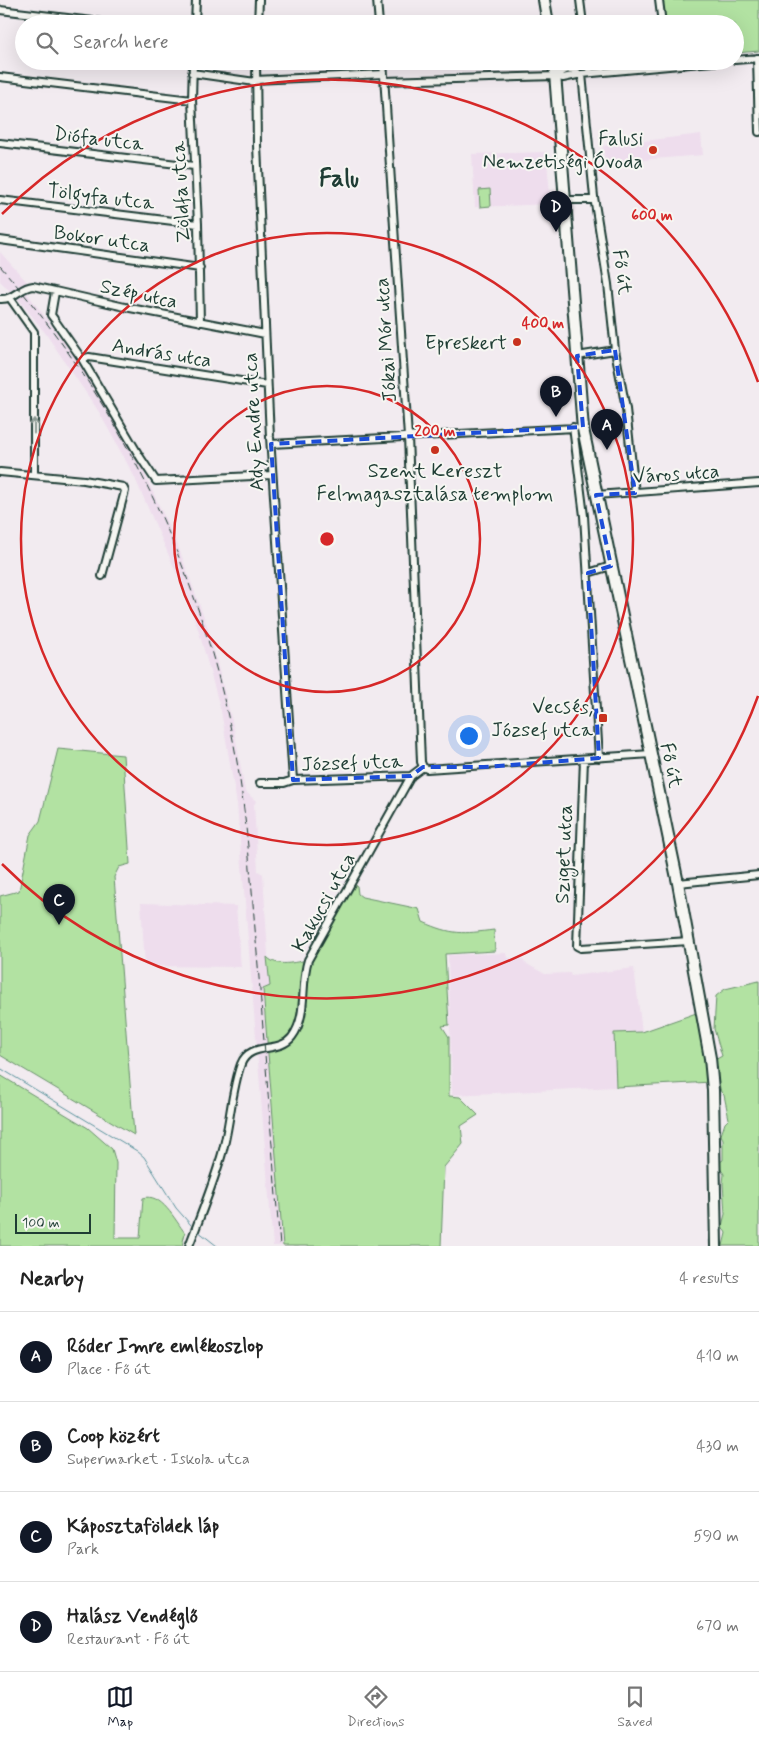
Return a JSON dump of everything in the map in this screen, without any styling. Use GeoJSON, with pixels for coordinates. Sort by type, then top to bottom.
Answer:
{"type":"FeatureCollection","features":[{"type":"Feature","properties":{"kind":"main road"},"geometry":{"type":"LineString","coordinates":[[544,0],[546,15]]}},
{"type":"Feature","properties":{"kind":"main road","name":"Fő út"},"geometry":{"type":"LineString","coordinates":[[555,70],[577,356],[578,428],[595,492],[652,754],[710,1058],[713,1090],[716,1246]]}},
{"type":"Feature","properties":{"kind":"street"},"geometry":{"type":"LineString","coordinates":[[195,15],[196,0]]}},
{"type":"Feature","properties":{"kind":"street"},"geometry":{"type":"LineString","coordinates":[[259,15],[260,0]]}},
{"type":"Feature","properties":{"kind":"street"},"geometry":{"type":"LineString","coordinates":[[377,0],[378,15]]}},
{"type":"Feature","properties":{"kind":"street"},"geometry":{"type":"LineString","coordinates":[[580,0],[582,15]]}},
{"type":"Feature","properties":{"kind":"street"},"geometry":{"type":"LineString","coordinates":[[659,0],[661,15]]}},
{"type":"Feature","properties":{"kind":"street"},"geometry":{"type":"LineString","coordinates":[[0,10],[42,15]]}},
{"type":"Feature","properties":{"kind":"street"},"geometry":{"type":"LineString","coordinates":[[744,59],[758,58],[759,132]]}},
{"type":"Feature","properties":{"kind":"street","name":"Zöldfa utca"},"geometry":{"type":"LineString","coordinates":[[192,70],[194,166],[200,268],[200,322]]}},
{"type":"Feature","properties":{"kind":"street","name":"Ady Endre utca"},"geometry":{"type":"LineString","coordinates":[[256,70],[267,385],[293,780]]}},
{"type":"Feature","properties":{"kind":"street","name":"Jókai Mór utca"},"geometry":{"type":"LineString","coordinates":[[383,70],[408,437],[420,762],[422,767]]}},
{"type":"Feature","properties":{"kind":"street"},"geometry":{"type":"LineString","coordinates":[[192,73],[255,81],[384,77],[556,76],[563,70],[573,70],[581,74],[615,70]]}},
{"type":"Feature","properties":{"kind":"street","name":"Fő út"},"geometry":{"type":"LineString","coordinates":[[581,74],[594,200],[608,284],[615,350],[626,409],[635,493]]}},
{"type":"Feature","properties":{"kind":"street"},"geometry":{"type":"LineString","coordinates":[[0,77],[192,100]]}},
{"type":"Feature","properties":{"kind":"street","name":"Diófa utca"},"geometry":{"type":"LineString","coordinates":[[0,143],[194,166]]}},
{"type":"Feature","properties":{"kind":"street","name":"Tölgyfa utca"},"geometry":{"type":"LineString","coordinates":[[0,200],[198,224]]}},
{"type":"Feature","properties":{"kind":"street"},"geometry":{"type":"LineString","coordinates":[[566,200],[594,200]]}},
{"type":"Feature","properties":{"kind":"street","name":"Bokor utca"},"geometry":{"type":"LineString","coordinates":[[0,240],[200,268]]}},
{"type":"Feature","properties":{"kind":"street","name":"Szép utca"},"geometry":{"type":"LineString","coordinates":[[0,299],[10,298],[27,287],[265,334]]}},
{"type":"Feature","properties":{"kind":"street"},"geometry":{"type":"LineString","coordinates":[[55,292],[52,314],[55,320],[82,359],[140,457],[156,480],[272,475]]}},
{"type":"Feature","properties":{"kind":"street"},"geometry":{"type":"LineString","coordinates":[[10,298],[34,332],[34,474]]}},
{"type":"Feature","properties":{"kind":"street"},"geometry":{"type":"LineString","coordinates":[[577,356],[615,350]]}},
{"type":"Feature","properties":{"kind":"street","name":"András utca"},"geometry":{"type":"LineString","coordinates":[[82,359],[89,357],[267,385]]}},
{"type":"Feature","properties":{"kind":"street"},"geometry":{"type":"LineString","coordinates":[[271,444],[578,428]]}},
{"type":"Feature","properties":{"kind":"street","name":"Fő út"},"geometry":{"type":"LineString","coordinates":[[578,428],[599,758]]}},
{"type":"Feature","properties":{"kind":"street"},"geometry":{"type":"LineString","coordinates":[[0,472],[34,474],[123,487],[125,491],[102,576]]}},
{"type":"Feature","properties":{"kind":"street","name":"Város utca"},"geometry":{"type":"LineString","coordinates":[[595,492],[635,493],[759,483]]}},
{"type":"Feature","properties":{"kind":"street"},"geometry":{"type":"LineString","coordinates":[[581,491],[595,492]]}},
{"type":"Feature","properties":{"kind":"street"},"geometry":{"type":"LineString","coordinates":[[588,573],[611,566]]}},
{"type":"Feature","properties":{"kind":"street","name":"József utca"},"geometry":{"type":"LineString","coordinates":[[260,783],[412,776],[422,767],[428,769],[484,767],[652,754]]}},
{"type":"Feature","properties":{"kind":"street","name":"Sziget utca"},"geometry":{"type":"LineString","coordinates":[[584,759],[576,942],[581,948],[689,941]]}},
{"type":"Feature","properties":{"kind":"street","name":"Kakucsi utca"},"geometry":{"type":"LineString","coordinates":[[189,1246],[221,1157],[242,1062],[254,1050],[280,1045],[293,1036],[300,1019],[303,977],[308,960],[412,776]]}},
{"type":"Feature","properties":{"kind":"street"},"geometry":{"type":"LineString","coordinates":[[678,883],[759,875]]}},
{"type":"Feature","properties":{"kind":"highlighted area"},"geometry":{"type":"Polygon","coordinates":[[[615,350],[635,493],[596,495],[611,566],[588,573],[599,758],[484,767],[423,767],[411,776],[293,780],[271,444],[583,427],[577,356],[615,350]]]}},
{"type":"Feature","properties":{"kind":"shaded area","name":"Falusi Nemzetiségi Óvoda"},"geometry":{"type":"Polygon","coordinates":[[[701,134],[703,155],[605,163],[603,146],[701,134]]]}},
{"type":"Feature","properties":{"kind":"shaded area"},"geometry":{"type":"Polygon","coordinates":[[[546,152],[551,204],[475,207],[472,154],[546,152]]]}},
{"type":"Feature","properties":{"kind":"shaded area"},"geometry":{"type":"Polygon","coordinates":[[[0,252],[27,282],[27,293],[79,362],[139,462],[178,546],[209,631],[234,729],[245,791],[256,801],[254,805],[258,871],[263,874],[270,987],[263,989],[283,1246],[273,1246],[237,804],[221,711],[199,632],[184,590],[134,476],[99,412],[46,334],[20,301],[0,281],[0,252]]]}},
{"type":"Feature","properties":{"kind":"shaded area"},"geometry":{"type":"Polygon","coordinates":[[[141,903],[236,906],[241,967],[145,966],[141,903]]]}},
{"type":"Feature","properties":{"kind":"shaded area"},"geometry":{"type":"Polygon","coordinates":[[[506,953],[507,958],[522,958],[525,963],[545,974],[570,973],[571,976],[634,968],[642,1032],[614,1033],[616,1087],[452,1095],[448,955],[506,953]]]}},
{"type":"Feature","properties":{"kind":"green space"},"geometry":{"type":"Polygon","coordinates":[[[662,0],[759,0],[759,51],[744,52],[744,15],[663,15],[662,0]]]}},
{"type":"Feature","properties":{"kind":"green space"},"geometry":{"type":"Polygon","coordinates":[[[490,189],[491,206],[480,207],[479,190],[490,189]]]}},
{"type":"Feature","properties":{"kind":"green space"},"geometry":{"type":"Polygon","coordinates":[[[58,749],[123,755],[130,864],[119,867],[114,877],[134,1135],[0,1055],[0,896],[19,891],[30,835],[40,821],[58,749]]]}},
{"type":"Feature","properties":{"kind":"green space"},"geometry":{"type":"Polygon","coordinates":[[[352,883],[357,886],[358,894],[362,897],[419,909],[423,922],[442,929],[465,933],[494,930],[495,951],[445,954],[449,1025],[442,1026],[449,1037],[449,1096],[460,1097],[478,1115],[461,1126],[463,1144],[444,1167],[441,1246],[283,1246],[263,989],[270,986],[267,957],[281,963],[308,960],[352,883]]]}},
{"type":"Feature","properties":{"kind":"green space"},"geometry":{"type":"Polygon","coordinates":[[[759,981],[759,1246],[723,1246],[726,1233],[722,1226],[725,1214],[724,1174],[717,1164],[723,1160],[723,1139],[721,1135],[725,1123],[729,1119],[724,1095],[721,1092],[713,1061],[722,1056],[714,1029],[716,996],[725,989],[759,981]]]}},
{"type":"Feature","properties":{"kind":"green space"},"geometry":{"type":"Polygon","coordinates":[[[702,1011],[712,1082],[616,1087],[614,1033],[642,1032],[702,1011]]]}},
{"type":"Feature","properties":{"kind":"green space"},"geometry":{"type":"Polygon","coordinates":[[[0,1075],[88,1128],[112,1149],[116,1163],[115,1238],[140,1238],[143,1198],[150,1197],[156,1199],[167,1208],[185,1233],[182,1246],[0,1246],[0,1075]]]}},
{"type":"Feature","properties":{"kind":"waterway"},"geometry":{"type":"LineString","coordinates":[[0,1068],[137,1151],[144,1157],[176,1208],[191,1225]]}},
{"type":"Feature","properties":{"kind":"waterway"},"geometry":{"type":"LineString","coordinates":[[198,1231],[217,1246]]}},
{"type":"Feature","properties":{"kind":"railway"},"geometry":{"type":"LineString","coordinates":[[0,266],[43,318],[82,372],[117,429],[148,488],[175,548],[199,611],[218,675],[233,740],[245,820],[280,1246]]}},
{"type":"Feature","properties":{"kind":"place","name":"Falusi Nemzetiségi Óvoda"},"geometry":{"type":"Point","coordinates":[653,150]}},
{"type":"Feature","properties":{"kind":"place","name":"Halász Vendéglő"},"geometry":{"type":"Point","coordinates":[556,232]}},
{"type":"Feature","properties":{"kind":"place","name":"Epreskert"},"geometry":{"type":"Point","coordinates":[517,342]}},
{"type":"Feature","properties":{"kind":"place","name":"Coop közért"},"geometry":{"type":"Point","coordinates":[556,417]}},
{"type":"Feature","properties":{"kind":"place","name":"Szent Kereszt Felmagasztalása templom"},"geometry":{"type":"Point","coordinates":[435,450]}},
{"type":"Feature","properties":{"kind":"place","name":"Róder Imre emlékoszlop"},"geometry":{"type":"Point","coordinates":[607,450]}},
{"type":"Feature","properties":{"kind":"place","name":"Vecsés, József utca"},"geometry":{"type":"Point","coordinates":[603,718]}},
{"type":"Feature","properties":{"kind":"place","name":"Káposztaföldek láp"},"geometry":{"type":"Point","coordinates":[59,925]}},
{"type":"Feature","properties":{"kind":"district","name":"Falu"},"geometry":{"type":"Point","coordinates":[339,177]}}]}
